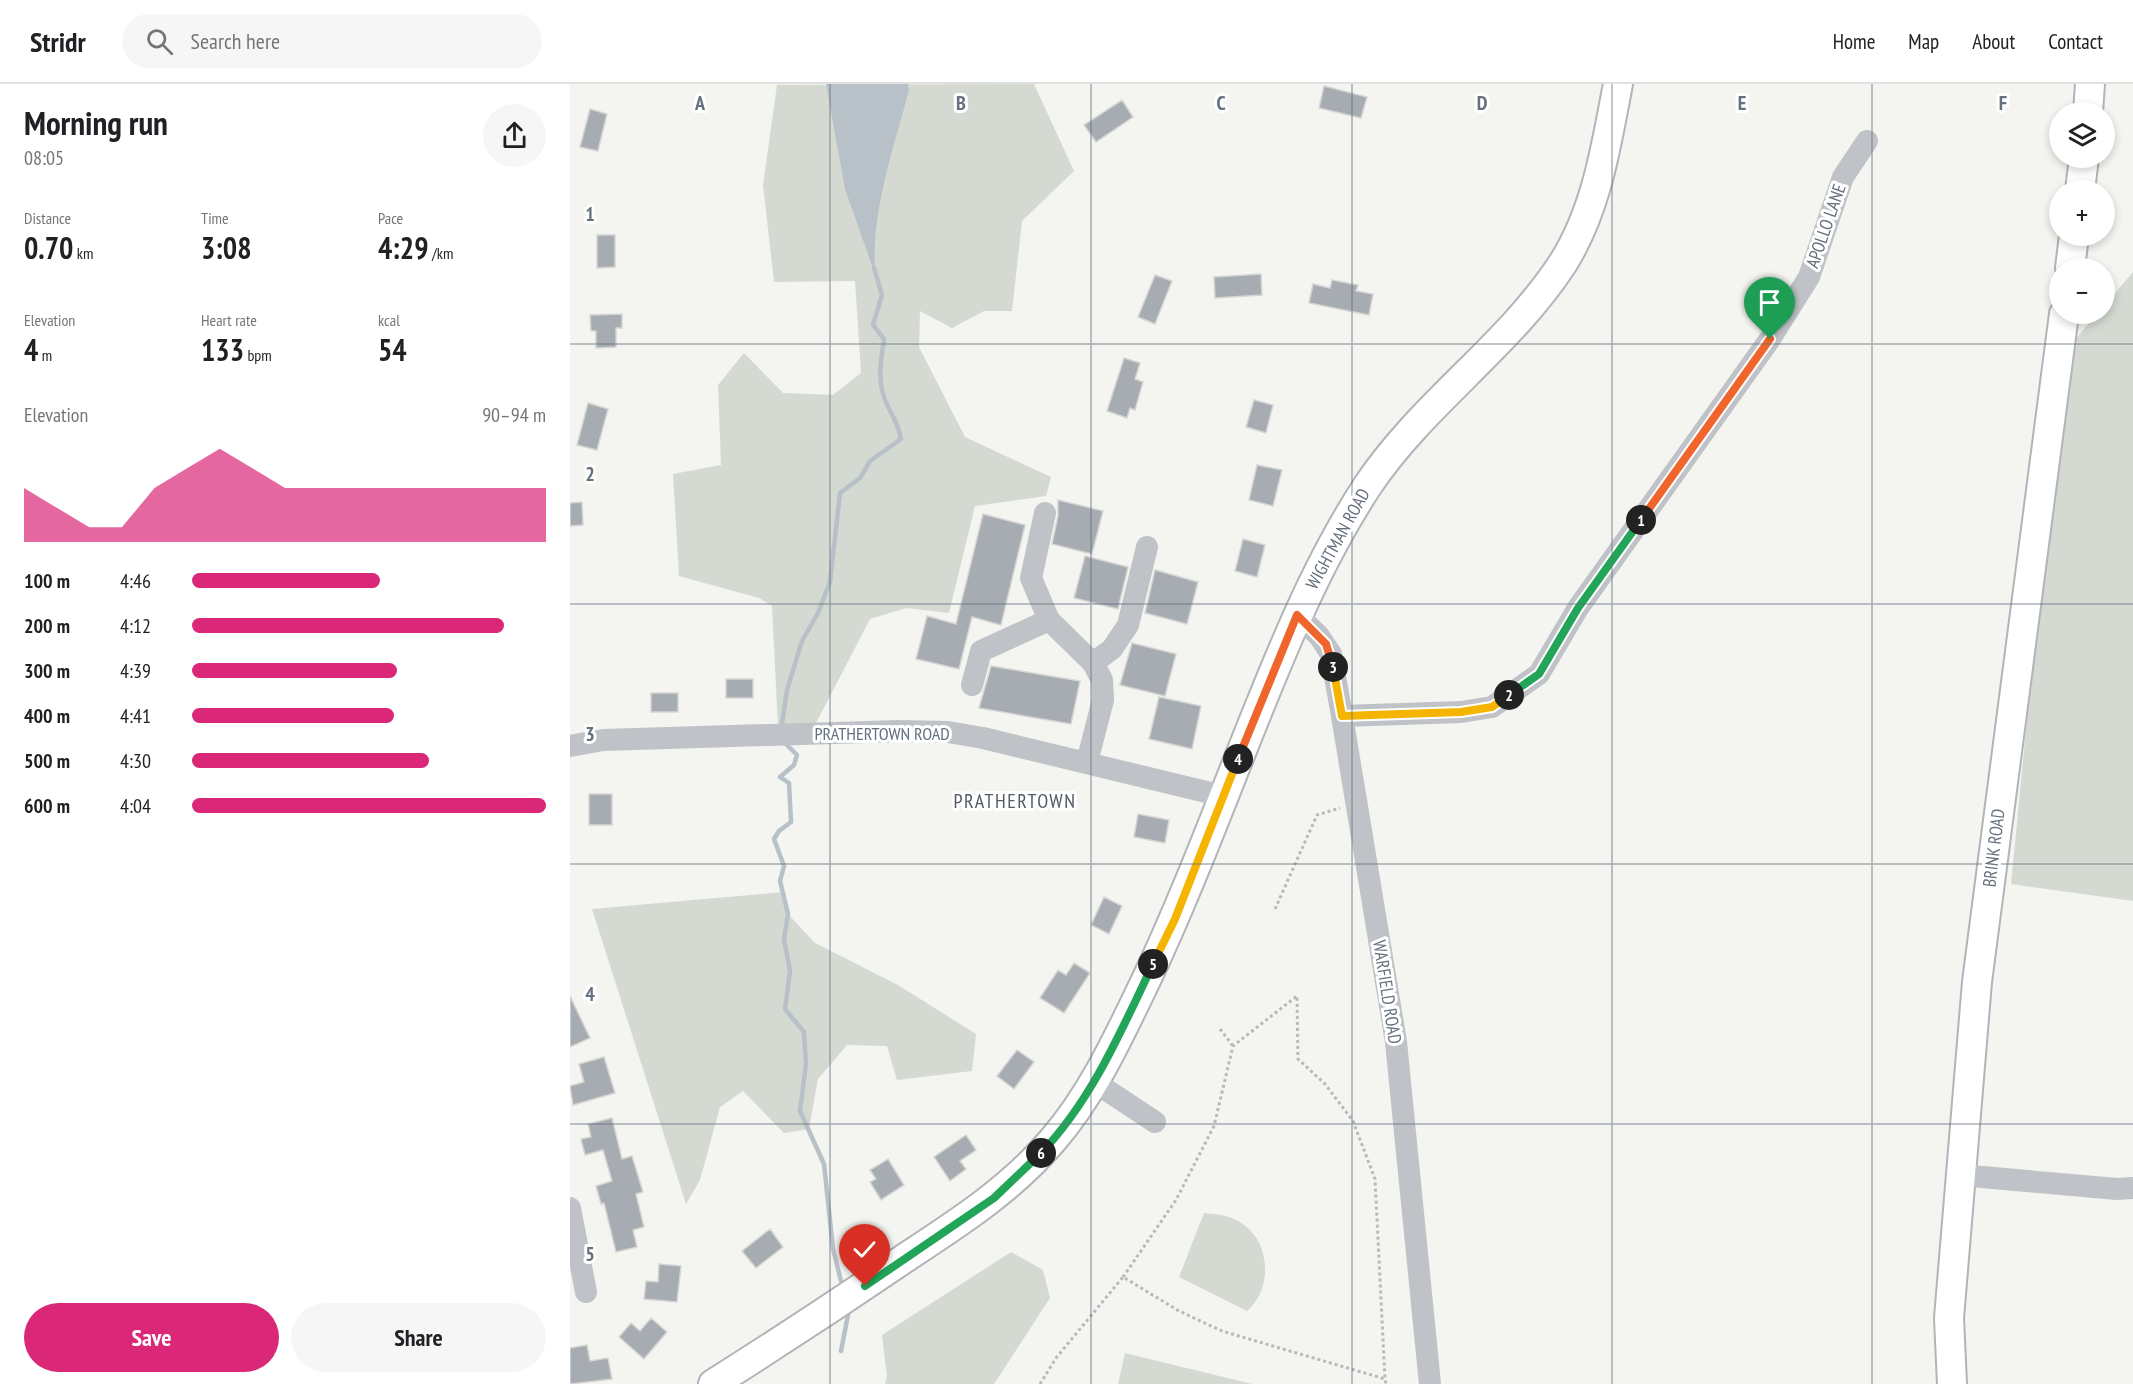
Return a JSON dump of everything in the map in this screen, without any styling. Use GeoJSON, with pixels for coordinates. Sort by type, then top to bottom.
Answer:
{"type":"FeatureCollection","features":[{"type":"Feature","properties":{"kind":"main road","name":"WIGHTMAN ROAD"},"geometry":{"type":"LineString","coordinates":[[713,1384],[994,1198],[1054,1139],[1117,1041],[1175,919],[1297,615],[1326,553],[1371,480],[1434,406],[1528,311],[1564,261],[1584,222],[1599,182],[1618,84]]}},
{"type":"Feature","properties":{"kind":"main road"},"geometry":{"type":"LineString","coordinates":[[2089,102],[2090,84]]}},
{"type":"Feature","properties":{"kind":"main road","name":"BRINK ROAD"},"geometry":{"type":"LineString","coordinates":[[1952,1384],[1949,1318],[1977,982],[2063,324]]}},
{"type":"Feature","properties":{"kind":"street","name":"APOLLO LANE"},"geometry":{"type":"LineString","coordinates":[[1342,716],[1461,712],[1492,707],[1539,674],[1578,608],[1770,339],[1809,277],[1843,177],[1867,141]]}},
{"type":"Feature","properties":{"kind":"street"},"geometry":{"type":"LineString","coordinates":[[1046,513],[1031,578],[1049,620],[1093,663],[1102,680],[1103,700],[1087,762]]}},
{"type":"Feature","properties":{"kind":"street"},"geometry":{"type":"LineString","coordinates":[[1093,663],[1112,649],[1128,625],[1147,547]]}},
{"type":"Feature","properties":{"kind":"street","name":"WARFIELD ROAD"},"geometry":{"type":"LineString","coordinates":[[1297,615],[1319,636],[1331,654],[1342,716],[1396,1042],[1430,1384]]}},
{"type":"Feature","properties":{"kind":"street"},"geometry":{"type":"LineString","coordinates":[[972,685],[981,651],[1049,620]]}},
{"type":"Feature","properties":{"kind":"street","name":"PRATHERTOWN ROAD"},"geometry":{"type":"LineString","coordinates":[[570,746],[614,740],[899,731],[948,732],[1087,762],[1223,796]]}},
{"type":"Feature","properties":{"kind":"street"},"geometry":{"type":"LineString","coordinates":[[1093,1081],[1155,1122]]}},
{"type":"Feature","properties":{"kind":"street"},"geometry":{"type":"LineString","coordinates":[[1960,1175],[2117,1189],[2133,1188]]}},
{"type":"Feature","properties":{"kind":"street"},"geometry":{"type":"LineString","coordinates":[[570,1208],[586,1292]]}},
{"type":"Feature","properties":{"kind":"path"},"geometry":{"type":"LineString","coordinates":[[1275,909],[1317,815],[1356,804]]}},
{"type":"Feature","properties":{"kind":"path"},"geometry":{"type":"LineString","coordinates":[[1040,1384],[1056,1358],[1123,1277],[1176,1200],[1214,1126],[1233,1046],[1297,996],[1298,1059],[1325,1084],[1353,1121],[1375,1179],[1386,1384]]}},
{"type":"Feature","properties":{"kind":"path"},"geometry":{"type":"LineString","coordinates":[[1220,1029],[1233,1046]]}},
{"type":"Feature","properties":{"kind":"path"},"geometry":{"type":"LineString","coordinates":[[1123,1277],[1179,1311],[1222,1331],[1385,1379]]}},
{"type":"Feature","properties":{"kind":"shaded area"},"geometry":{"type":"Polygon","coordinates":[[[826,84],[908,84],[909,90],[880,204],[876,228],[875,274],[845,189],[826,84]]]}},
{"type":"Feature","properties":{"kind":"shaded area"},"geometry":{"type":"Polygon","coordinates":[[[1034,84],[1074,171],[1022,221],[1012,311],[984,311],[952,328],[920,311],[919,347],[965,437],[1051,477],[1046,496],[975,506],[949,613],[906,608],[870,619],[815,725],[778,727],[772,606],[759,598],[679,576],[673,474],[721,465],[718,385],[744,353],[783,393],[833,395],[861,373],[855,281],[774,282],[763,185],[777,85],[1034,84]]]}},
{"type":"Feature","properties":{"kind":"shaded area"},"geometry":{"type":"Polygon","coordinates":[[[2133,272],[2133,901],[2011,884],[2041,575],[2077,337],[2088,324],[2115,324],[2115,293],[2133,272]]]}},
{"type":"Feature","properties":{"kind":"shaded area"},"geometry":{"type":"Polygon","coordinates":[[[785,892],[788,914],[815,943],[898,985],[976,1034],[972,1071],[897,1080],[887,1046],[847,1045],[818,1079],[809,1129],[784,1133],[743,1091],[720,1107],[700,1180],[686,1204],[592,909],[785,892]]]}},
{"type":"Feature","properties":{"kind":"shaded area"},"geometry":{"type":"Polygon","coordinates":[[[1204,1213],[1236,1220],[1256,1238],[1262,1249],[1265,1276],[1262,1289],[1256,1301],[1247,1311],[1179,1277],[1204,1213]]]}},
{"type":"Feature","properties":{"kind":"shaded area"},"geometry":{"type":"Polygon","coordinates":[[[1011,1252],[1043,1270],[1050,1298],[994,1384],[885,1384],[887,1376],[882,1335],[1011,1252]]]}},
{"type":"Feature","properties":{"kind":"shaded area"},"geometry":{"type":"Polygon","coordinates":[[[1125,1353],[1252,1384],[1118,1384],[1125,1353]]]}},
{"type":"Feature","properties":{"kind":"building"},"geometry":{"type":"Polygon","coordinates":[[[1324,86],[1367,97],[1361,118],[1319,108],[1324,86]]]}},
{"type":"Feature","properties":{"kind":"building"},"geometry":{"type":"Polygon","coordinates":[[[1122,100],[1133,117],[1096,142],[1084,125],[1122,100]]]}},
{"type":"Feature","properties":{"kind":"building"},"geometry":{"type":"Polygon","coordinates":[[[590,109],[607,114],[598,151],[580,147],[590,109]]]}},
{"type":"Feature","properties":{"kind":"building"},"geometry":{"type":"Polygon","coordinates":[[[597,235],[615,235],[615,267],[597,268],[597,235]]]}},
{"type":"Feature","properties":{"kind":"building"},"geometry":{"type":"Polygon","coordinates":[[[1261,274],[1262,295],[1215,298],[1214,277],[1261,274]]]}},
{"type":"Feature","properties":{"kind":"building"},"geometry":{"type":"Polygon","coordinates":[[[1155,275],[1172,281],[1155,324],[1138,317],[1155,275]]]}},
{"type":"Feature","properties":{"kind":"building"},"geometry":{"type":"Polygon","coordinates":[[[1332,280],[1358,285],[1356,291],[1373,294],[1369,315],[1309,303],[1313,284],[1330,288],[1332,280]]]}},
{"type":"Feature","properties":{"kind":"building"},"geometry":{"type":"Polygon","coordinates":[[[622,314],[622,328],[616,328],[616,347],[596,348],[596,331],[591,331],[590,315],[622,314]]]}},
{"type":"Feature","properties":{"kind":"building"},"geometry":{"type":"Polygon","coordinates":[[[1124,358],[1140,363],[1135,379],[1143,382],[1135,410],[1130,408],[1127,418],[1107,411],[1124,358]]]}},
{"type":"Feature","properties":{"kind":"building"},"geometry":{"type":"Polygon","coordinates":[[[1254,400],[1273,405],[1266,433],[1246,427],[1254,400]]]}},
{"type":"Feature","properties":{"kind":"building"},"geometry":{"type":"Polygon","coordinates":[[[588,403],[608,409],[597,450],[577,445],[588,403]]]}},
{"type":"Feature","properties":{"kind":"building"},"geometry":{"type":"Polygon","coordinates":[[[1257,465],[1282,470],[1273,506],[1249,500],[1257,465]]]}},
{"type":"Feature","properties":{"kind":"building"},"geometry":{"type":"Polygon","coordinates":[[[1058,500],[1103,511],[1092,554],[1052,544],[1058,516],[1058,500]]]}},
{"type":"Feature","properties":{"kind":"building"},"geometry":{"type":"Polygon","coordinates":[[[582,502],[583,525],[570,526],[570,503],[582,502]]]}},
{"type":"Feature","properties":{"kind":"building"},"geometry":{"type":"Polygon","coordinates":[[[983,514],[1025,525],[1001,625],[972,617],[959,669],[916,659],[927,616],[956,624],[983,514]]]}},
{"type":"Feature","properties":{"kind":"building"},"geometry":{"type":"Polygon","coordinates":[[[1243,539],[1265,545],[1257,577],[1235,571],[1243,539]]]}},
{"type":"Feature","properties":{"kind":"building"},"geometry":{"type":"Polygon","coordinates":[[[1085,556],[1128,567],[1118,609],[1074,598],[1085,556]]]}},
{"type":"Feature","properties":{"kind":"building"},"geometry":{"type":"Polygon","coordinates":[[[1155,570],[1198,582],[1187,624],[1145,613],[1155,570]]]}},
{"type":"Feature","properties":{"kind":"building"},"geometry":{"type":"Polygon","coordinates":[[[1132,643],[1176,654],[1165,696],[1120,685],[1132,643]]]}},
{"type":"Feature","properties":{"kind":"building"},"geometry":{"type":"Polygon","coordinates":[[[991,666],[1080,681],[1071,724],[979,708],[991,666]]]}},
{"type":"Feature","properties":{"kind":"building"},"geometry":{"type":"Polygon","coordinates":[[[726,679],[753,679],[753,698],[726,698],[726,679]]]}},
{"type":"Feature","properties":{"kind":"building"},"geometry":{"type":"Polygon","coordinates":[[[651,693],[678,693],[678,712],[651,712],[651,693]]]}},
{"type":"Feature","properties":{"kind":"building"},"geometry":{"type":"Polygon","coordinates":[[[1159,697],[1201,706],[1192,749],[1149,739],[1159,697]]]}},
{"type":"Feature","properties":{"kind":"building"},"geometry":{"type":"Polygon","coordinates":[[[589,794],[612,794],[612,825],[589,825],[589,794]]]}},
{"type":"Feature","properties":{"kind":"building"},"geometry":{"type":"Polygon","coordinates":[[[1138,814],[1169,820],[1165,843],[1134,837],[1138,814]]]}},
{"type":"Feature","properties":{"kind":"building"},"geometry":{"type":"Polygon","coordinates":[[[1104,897],[1122,906],[1109,934],[1091,925],[1104,897]]]}},
{"type":"Feature","properties":{"kind":"building"},"geometry":{"type":"Polygon","coordinates":[[[1074,963],[1090,973],[1064,1013],[1040,998],[1058,970],[1066,975],[1074,963]]]}},
{"type":"Feature","properties":{"kind":"building"},"geometry":{"type":"Polygon","coordinates":[[[570,996],[590,1038],[570,1047],[570,996]]]}},
{"type":"Feature","properties":{"kind":"building"},"geometry":{"type":"Polygon","coordinates":[[[1017,1050],[1034,1062],[1014,1089],[997,1076],[1017,1050]]]}},
{"type":"Feature","properties":{"kind":"building"},"geometry":{"type":"Polygon","coordinates":[[[604,1057],[615,1093],[573,1105],[570,1086],[584,1082],[579,1064],[604,1057]]]}},
{"type":"Feature","properties":{"kind":"building"},"geometry":{"type":"Polygon","coordinates":[[[612,1118],[622,1159],[632,1156],[643,1192],[636,1194],[644,1227],[633,1230],[637,1247],[616,1252],[604,1203],[601,1204],[596,1186],[612,1181],[603,1150],[585,1155],[581,1139],[591,1137],[588,1124],[612,1118]]]}},
{"type":"Feature","properties":{"kind":"building"},"geometry":{"type":"Polygon","coordinates":[[[966,1135],[976,1150],[960,1161],[966,1169],[950,1181],[934,1157],[966,1135]]]}},
{"type":"Feature","properties":{"kind":"building"},"geometry":{"type":"Polygon","coordinates":[[[888,1159],[904,1185],[881,1200],[870,1182],[876,1179],[870,1170],[888,1159]]]}},
{"type":"Feature","properties":{"kind":"building"},"geometry":{"type":"Polygon","coordinates":[[[770,1229],[783,1247],[756,1268],[742,1251],[770,1229]]]}},
{"type":"Feature","properties":{"kind":"building"},"geometry":{"type":"Polygon","coordinates":[[[659,1264],[681,1266],[677,1302],[644,1299],[646,1281],[658,1282],[659,1264]]]}},
{"type":"Feature","properties":{"kind":"building"},"geometry":{"type":"Polygon","coordinates":[[[651,1318],[667,1332],[644,1359],[619,1337],[631,1323],[640,1331],[651,1318]]]}},
{"type":"Feature","properties":{"kind":"building"},"geometry":{"type":"Polygon","coordinates":[[[587,1345],[590,1361],[608,1358],[612,1379],[570,1384],[570,1348],[587,1345]]]}},
{"type":"Feature","properties":{"kind":"waterway"},"geometry":{"type":"LineString","coordinates":[[782,724],[787,690],[802,641],[818,613],[830,582],[840,493],[860,478],[870,461],[901,439],[881,384],[880,370],[884,339],[873,325],[882,295],[874,268]]}},
{"type":"Feature","properties":{"kind":"waterway"},"geometry":{"type":"LineString","coordinates":[[785,743],[797,755],[794,765],[780,777],[789,783],[791,822],[779,831],[774,839],[784,866],[780,881],[788,914],[784,939],[790,971],[785,1009],[804,1032],[806,1064],[800,1111],[824,1164],[833,1249],[841,1281]]}},
{"type":"Feature","properties":{"kind":"waterway"},"geometry":{"type":"LineString","coordinates":[[841,1351],[848,1315]]}},
{"type":"Feature","properties":{"kind":"district","name":"PRATHERTOWN"},"geometry":{"type":"Point","coordinates":[1015,801]}},
{"type":"Feature","properties":{"kind":"route"},"geometry":{"type":"LineString","coordinates":[[865,1286],[994,1198],[1021,1174],[1054,1139],[1078,1106],[1117,1041],[1175,919],[1297,615],[1326,644],[1331,654],[1342,716],[1461,712],[1492,707],[1539,674],[1578,608],[1770,339]]}}]}
